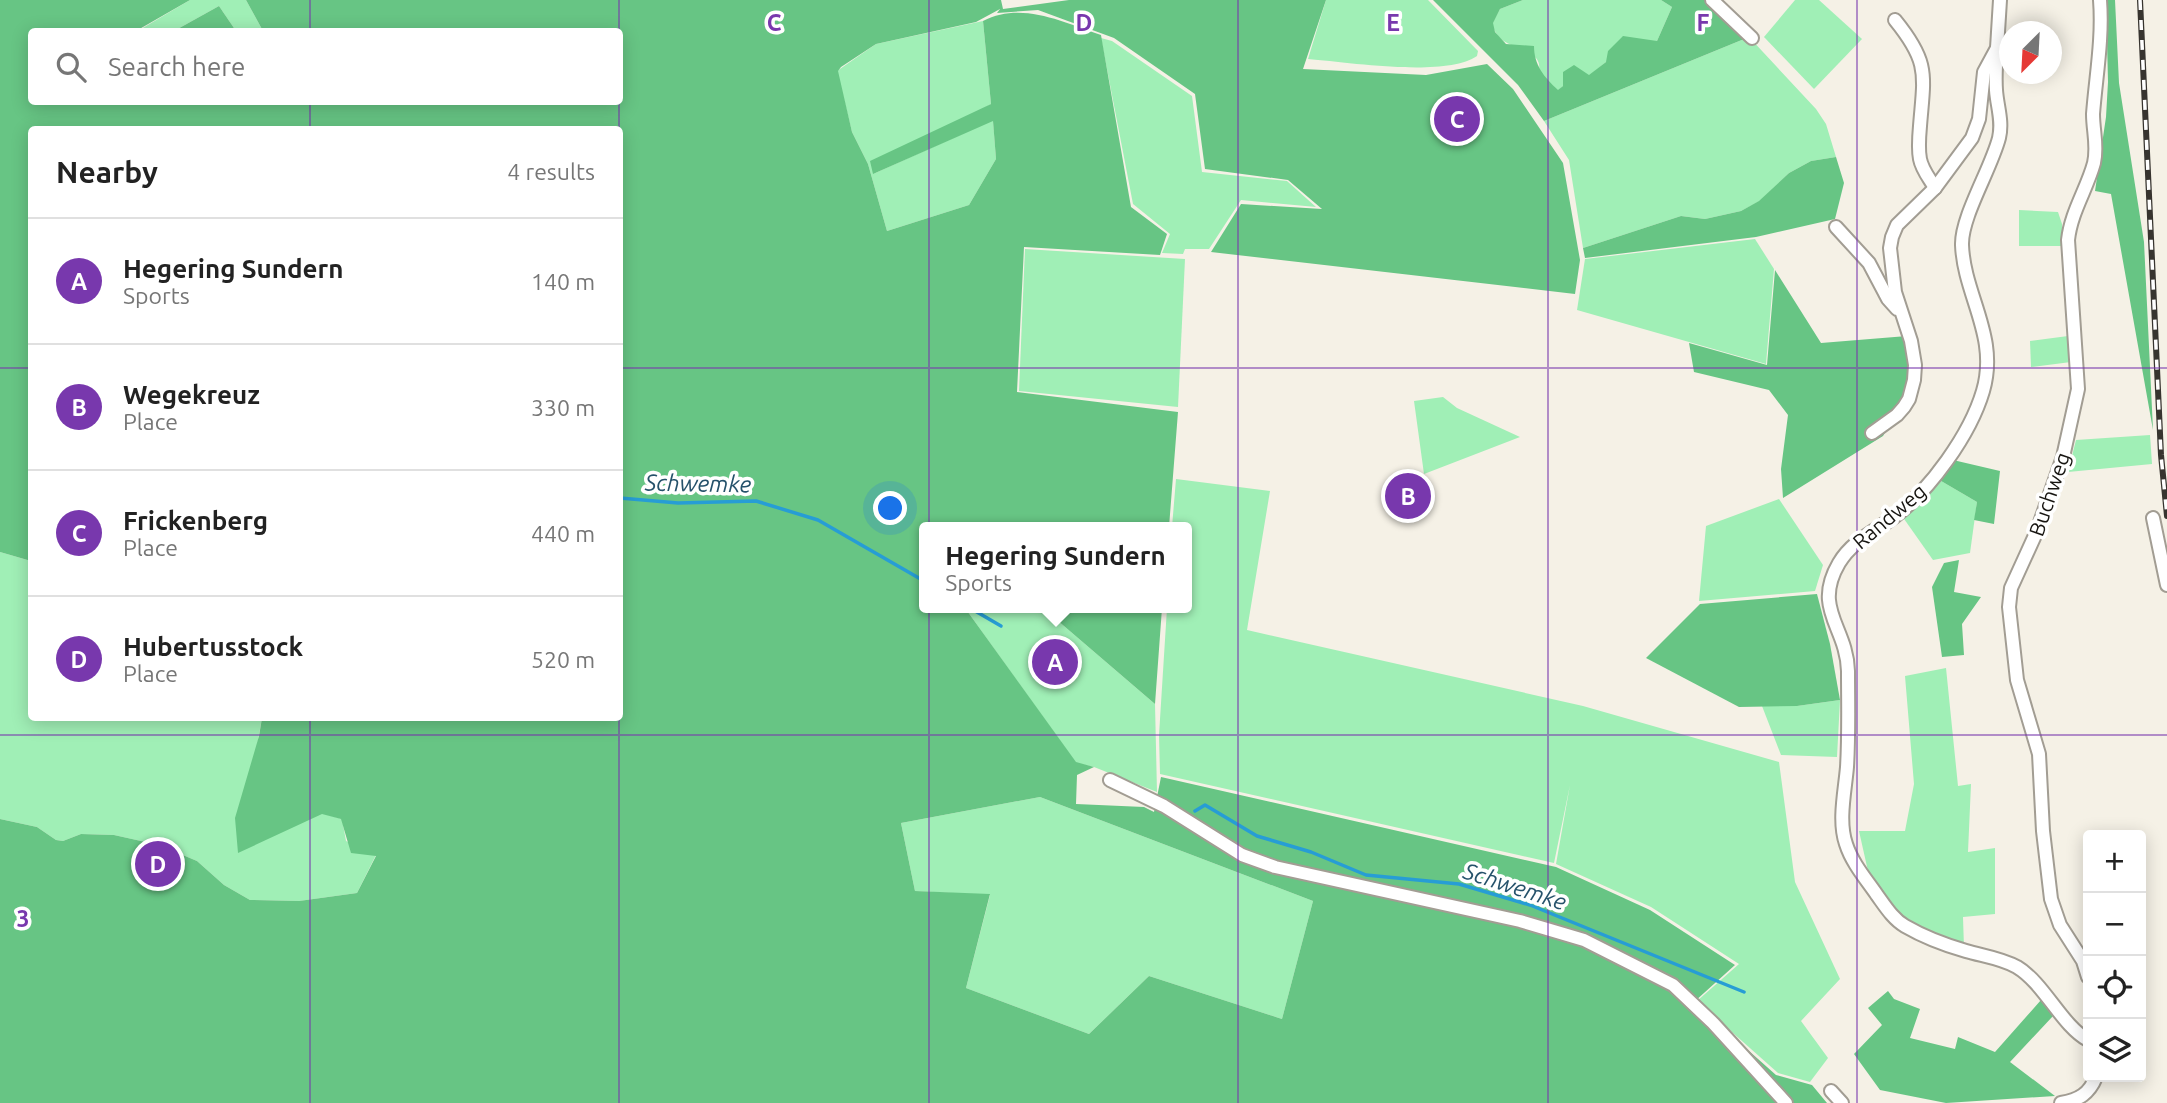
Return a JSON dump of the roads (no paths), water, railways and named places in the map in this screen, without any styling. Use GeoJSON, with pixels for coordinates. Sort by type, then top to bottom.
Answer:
{"type":"FeatureCollection","features":[{"type":"Feature","properties":{"kind":"street"},"geometry":{"type":"LineString","coordinates":[[1712,0],[1752,38]]}},
{"type":"Feature","properties":{"kind":"street","name":"Buchweg"},"geometry":{"type":"LineString","coordinates":[[2083,961],[2060,925],[2051,899],[2043,831],[2039,754],[2017,680],[2008,603],[2011,588],[2037,531],[2063,457],[2078,389],[2068,240],[2071,219],[2095,157],[2096,136],[2093,123],[2100,52],[2100,0]]}},
{"type":"Feature","properties":{"kind":"street","name":"Randweg"},"geometry":{"type":"LineString","coordinates":[[2000,1],[1996,93],[1999,137],[1986,177],[1965,224],[1962,240],[1965,263],[1985,335],[1987,352],[1984,389],[1962,435],[1941,469],[1897,515],[1867,534],[1847,552],[1837,566],[1828,592],[1829,607],[1847,658],[1847,762],[1843,834],[1856,866],[1899,922],[1941,942],[2005,961],[2021,970],[2083,1036]]}},
{"type":"Feature","properties":{"kind":"street"},"geometry":{"type":"LineString","coordinates":[[1895,20],[1914,45],[1923,68],[1924,93],[1919,152],[1922,165],[1935,188]]}},
{"type":"Feature","properties":{"kind":"street"},"geometry":{"type":"LineString","coordinates":[[1872,433],[1898,415],[1913,389],[1914,355],[1895,292],[1890,248],[1892,237],[1897,225],[1935,188],[1972,138],[1979,120],[1984,72],[1997,48]]}},
{"type":"Feature","properties":{"kind":"street"},"geometry":{"type":"LineString","coordinates":[[1836,227],[1869,263],[1888,299],[1900,312]]}},
{"type":"Feature","properties":{"kind":"street"},"geometry":{"type":"LineString","coordinates":[[2153,517],[2167,585]]}},
{"type":"Feature","properties":{"kind":"street"},"geometry":{"type":"LineString","coordinates":[[1110,780],[1164,806],[1242,855],[1275,867],[1520,921],[1584,940],[1673,985],[1713,1023],[1786,1103]]}},
{"type":"Feature","properties":{"kind":"street"},"geometry":{"type":"LineString","coordinates":[[2061,1103],[2074,1101],[2084,1095],[2094,1082]]}},
{"type":"Feature","properties":{"kind":"street"},"geometry":{"type":"LineString","coordinates":[[1831,1091],[1842,1103]]}},
{"type":"Feature","properties":{"kind":"waterway","name":"Schwemke"},"geometry":{"type":"LineString","coordinates":[[623,498],[678,503],[756,501],[818,520],[919,578]]}},
{"type":"Feature","properties":{"kind":"waterway","name":"Schwemke"},"geometry":{"type":"LineString","coordinates":[[979,613],[1001,626]]}},
{"type":"Feature","properties":{"kind":"waterway","name":"Schwemke"},"geometry":{"type":"LineString","coordinates":[[1195,811],[1205,805],[1257,836],[1311,852],[1366,875],[1459,884],[1530,905],[1744,992]]}},
{"type":"Feature","properties":{"kind":"railway"},"geometry":{"type":"LineString","coordinates":[[2140,0],[2161,455],[2167,516]]}},
{"type":"Feature","properties":{"kind":"place","name":"Frickenberg"},"geometry":{"type":"Point","coordinates":[1457,119]}},
{"type":"Feature","properties":{"kind":"place","name":"Wegekreuz"},"geometry":{"type":"Point","coordinates":[1408,496]}},
{"type":"Feature","properties":{"kind":"place","name":"Hegering Sundern"},"geometry":{"type":"Point","coordinates":[1055,662]}},
{"type":"Feature","properties":{"kind":"place","name":"Hubertusstock"},"geometry":{"type":"Point","coordinates":[158,864]}}]}
